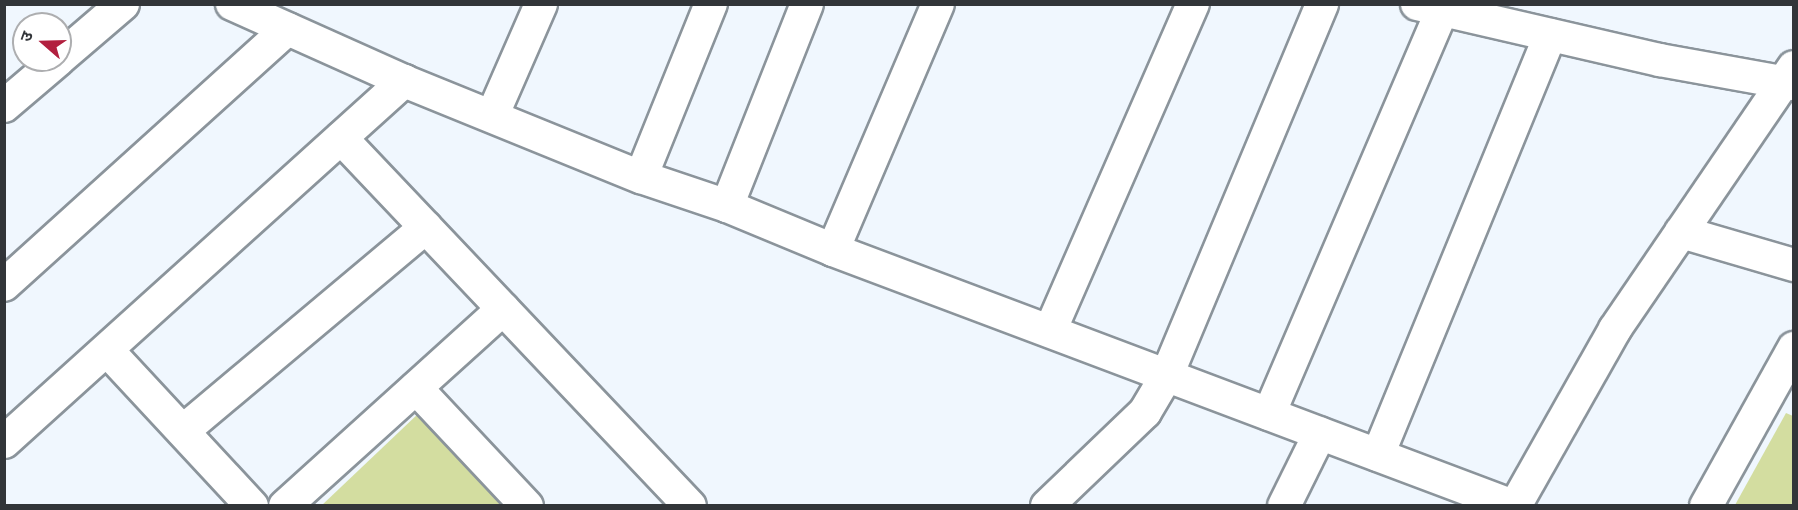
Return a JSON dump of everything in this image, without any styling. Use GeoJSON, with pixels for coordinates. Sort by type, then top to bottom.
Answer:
{"type":"FeatureCollection","features":[{"type":"Feature","properties":{"kind":"street"},"geometry":{"type":"LineString","coordinates":[[72,48],[123,4]]}},
{"type":"Feature","properties":{"kind":"street"},"geometry":{"type":"LineString","coordinates":[[232,4],[404,81],[493,114],[641,177],[727,206],[833,250],[1050,331],[1269,414],[1514,506],[1615,329],[1790,77],[1660,60],[1429,7],[1269,414]]}},
{"type":"Feature","properties":{"kind":"street"},"geometry":{"type":"LineString","coordinates":[[493,114],[541,4]]}},
{"type":"Feature","properties":{"kind":"street"},"geometry":{"type":"LineString","coordinates":[[641,177],[711,4]]}},
{"type":"Feature","properties":{"kind":"street"},"geometry":{"type":"LineString","coordinates":[[727,206],[807,4]]}},
{"type":"Feature","properties":{"kind":"street"},"geometry":{"type":"LineString","coordinates":[[833,250],[938,4]]}},
{"type":"Feature","properties":{"kind":"street"},"geometry":{"type":"LineString","coordinates":[[1050,331],[1193,4]]}},
{"type":"Feature","properties":{"kind":"street"},"geometry":{"type":"LineString","coordinates":[[1047,506],[1145,412],[1167,375],[1322,4]]}},
{"type":"Feature","properties":{"kind":"street"},"geometry":{"type":"LineString","coordinates":[[4,285],[287,29]]}},
{"type":"Feature","properties":{"kind":"street"},"geometry":{"type":"LineString","coordinates":[[1378,455],[1550,35]]}},
{"type":"Feature","properties":{"kind":"street"},"geometry":{"type":"LineString","coordinates":[[4,106],[44,72]]}},
{"type":"Feature","properties":{"kind":"street"},"geometry":{"type":"LineString","coordinates":[[4,442],[404,81]]}},
{"type":"Feature","properties":{"kind":"street"},"geometry":{"type":"LineString","coordinates":[[341,138],[690,506]]}},
{"type":"Feature","properties":{"kind":"street"},"geometry":{"type":"LineString","coordinates":[[183,431],[426,227]]}},
{"type":"Feature","properties":{"kind":"street"},"geometry":{"type":"LineString","coordinates":[[1681,232],[1794,265]]}},
{"type":"Feature","properties":{"kind":"street"},"geometry":{"type":"LineString","coordinates":[[285,506],[503,309]]}},
{"type":"Feature","properties":{"kind":"street"},"geometry":{"type":"LineString","coordinates":[[1706,506],[1784,386],[1794,348]]}},
{"type":"Feature","properties":{"kind":"street"},"geometry":{"type":"LineString","coordinates":[[107,350],[252,506]]}},
{"type":"Feature","properties":{"kind":"street"},"geometry":{"type":"LineString","coordinates":[[416,388],[527,506]]}},
{"type":"Feature","properties":{"kind":"street"},"geometry":{"type":"LineString","coordinates":[[1284,506],[1320,433]]}},
{"type":"Feature","properties":{"kind":"green space"},"geometry":{"type":"Polygon","coordinates":[[[420,412],[507,506],[321,506],[420,412]]]}},
{"type":"Feature","properties":{"kind":"green space"},"geometry":{"type":"Polygon","coordinates":[[[1786,413],[1793,416],[1793,505],[1735,505],[1786,413]]]}}]}
